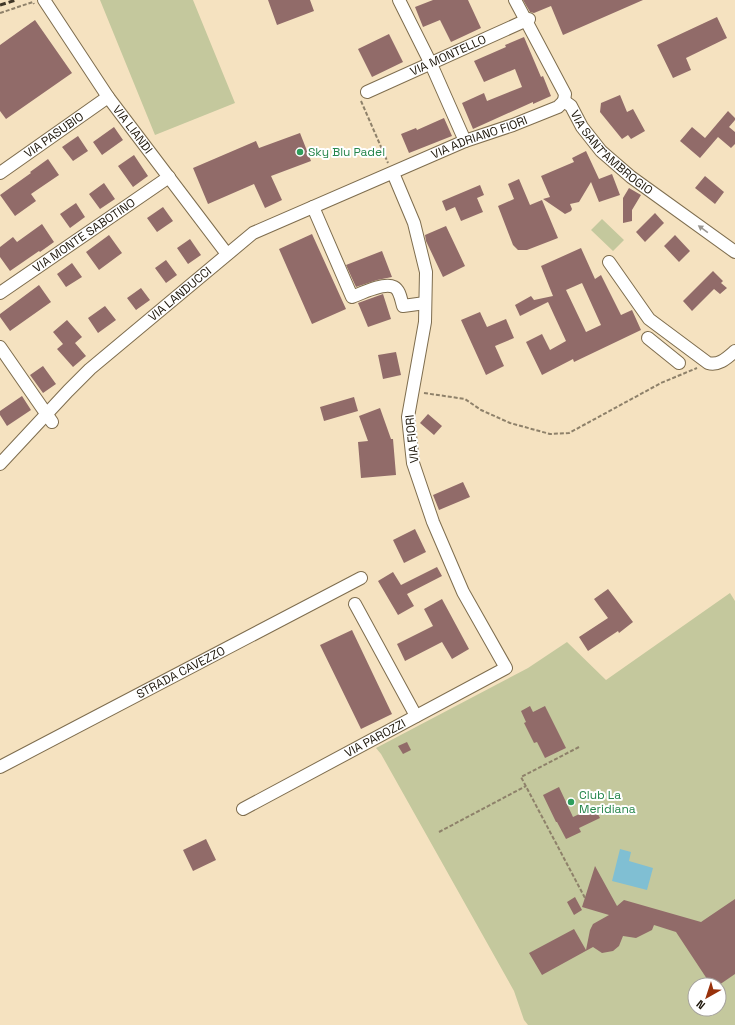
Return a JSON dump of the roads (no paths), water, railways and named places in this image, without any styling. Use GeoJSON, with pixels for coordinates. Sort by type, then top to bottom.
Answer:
{"type":"FeatureCollection","features":[{"type":"Feature","properties":{"kind":"street"},"geometry":{"type":"LineString","coordinates":[[400,0],[431,64],[465,142]]}},
{"type":"Feature","properties":{"kind":"street","name":"VIA SANT'AMBROGIO"},"geometry":{"type":"LineString","coordinates":[[515,0],[527,20],[565,94],[564,101],[571,106],[582,127],[601,151],[631,177],[735,252]]}},
{"type":"Feature","properties":{"kind":"street","name":"VIA LIANDI"},"geometry":{"type":"LineString","coordinates":[[43,4],[108,97],[227,254]]}},
{"type":"Feature","properties":{"kind":"street","name":"VIA MONTELLO"},"geometry":{"type":"LineString","coordinates":[[367,92],[527,20]]}},
{"type":"Feature","properties":{"kind":"street","name":"VIA PASUBIO"},"geometry":{"type":"LineString","coordinates":[[0,173],[108,97]]}},
{"type":"Feature","properties":{"kind":"street","name":"VIA ADRIANO FIORI"},"geometry":{"type":"LineString","coordinates":[[393,173],[465,142],[558,107],[564,101]]}},
{"type":"Feature","properties":{"kind":"street","name":"VIA LANDUCCI"},"geometry":{"type":"LineString","coordinates":[[0,464],[49,418],[90,369],[253,233],[393,173]]}},
{"type":"Feature","properties":{"kind":"street","name":"VIA FIORI"},"geometry":{"type":"LineString","coordinates":[[393,173],[414,223],[426,272],[425,322],[411,392],[408,417],[414,463],[433,522],[463,592],[506,668]]}},
{"type":"Feature","properties":{"kind":"street","name":"VIA MONTE SABOTINO"},"geometry":{"type":"LineString","coordinates":[[0,293],[169,177]]}},
{"type":"Feature","properties":{"kind":"street"},"geometry":{"type":"LineString","coordinates":[[313,207],[352,297],[385,285],[394,287],[400,294],[403,306],[425,303]]}},
{"type":"Feature","properties":{"kind":"street"},"geometry":{"type":"LineString","coordinates":[[609,262],[650,319],[708,363],[719,363],[735,351]]}},
{"type":"Feature","properties":{"kind":"street"},"geometry":{"type":"LineString","coordinates":[[648,338],[679,363]]}},
{"type":"Feature","properties":{"kind":"street"},"geometry":{"type":"LineString","coordinates":[[667,353],[677,340]]}},
{"type":"Feature","properties":{"kind":"street"},"geometry":{"type":"LineString","coordinates":[[0,347],[49,418]]}},
{"type":"Feature","properties":{"kind":"street","name":"STRADA CAVEZZO"},"geometry":{"type":"LineString","coordinates":[[0,766],[361,578]]}},
{"type":"Feature","properties":{"kind":"street"},"geometry":{"type":"LineString","coordinates":[[355,604],[416,716]]}},
{"type":"Feature","properties":{"kind":"street","name":"VIA PAROZZI"},"geometry":{"type":"LineString","coordinates":[[243,809],[506,668]]}},
{"type":"Feature","properties":{"kind":"water"},"geometry":{"type":"Polygon","coordinates":[[[620,849],[631,852],[629,861],[653,868],[647,890],[612,881],[620,849]]]}},
{"type":"Feature","properties":{"kind":"railway"},"geometry":{"type":"LineString","coordinates":[[0,5],[16,0]]}},
{"type":"Feature","properties":{"kind":"place","name":"Sky Blu Padel"},"geometry":{"type":"Point","coordinates":[300,152]}},
{"type":"Feature","properties":{"kind":"place","name":"Club La Meridiana"},"geometry":{"type":"Point","coordinates":[571,802]}}]}
